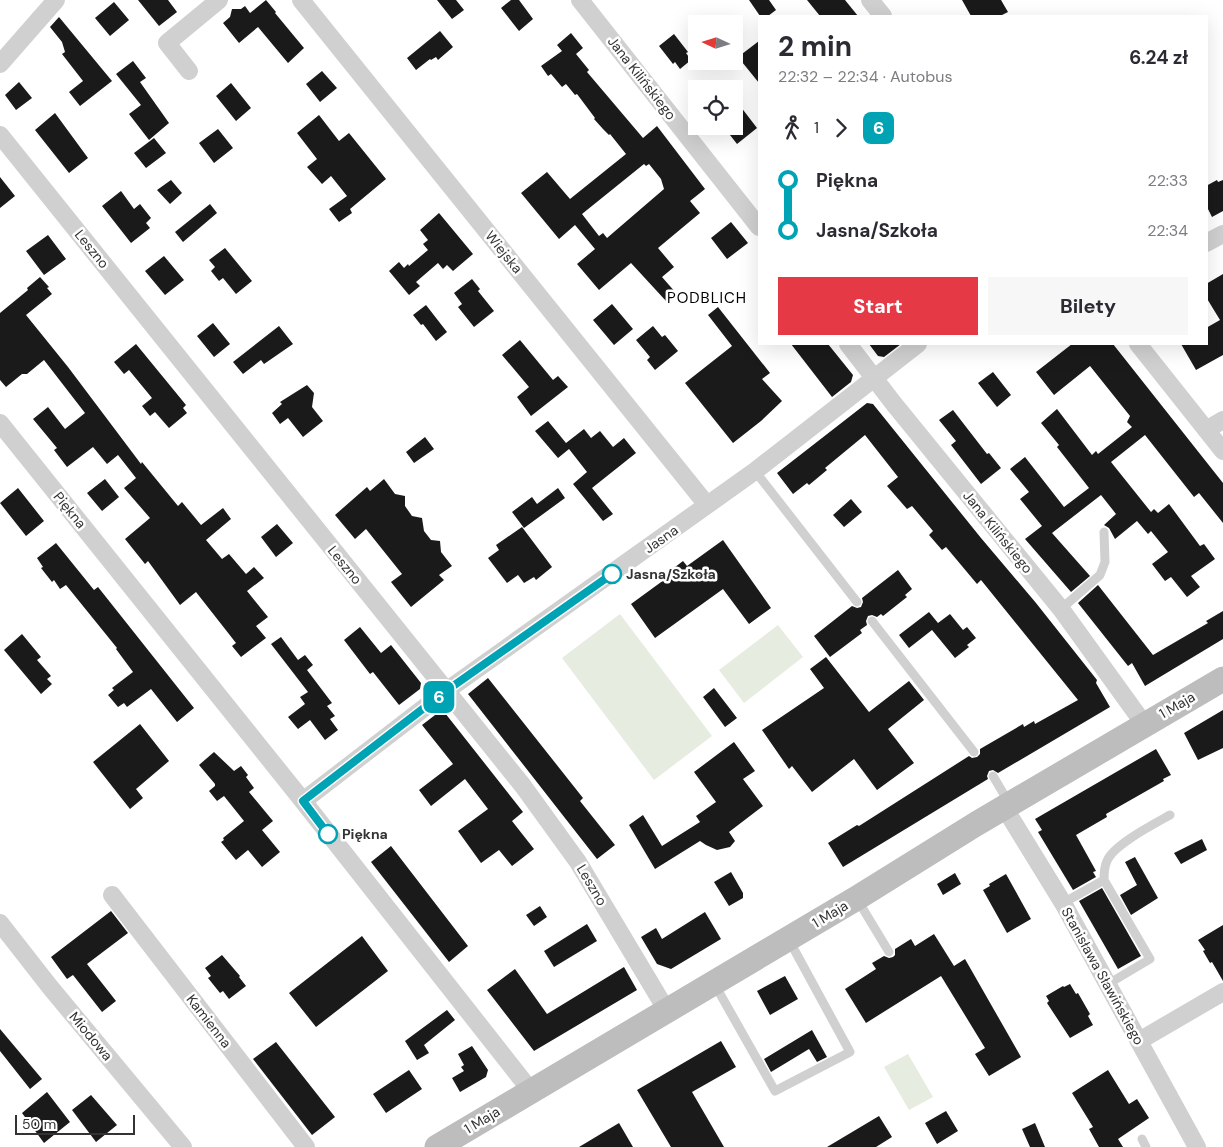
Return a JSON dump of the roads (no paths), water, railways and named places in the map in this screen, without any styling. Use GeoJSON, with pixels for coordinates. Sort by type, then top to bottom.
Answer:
{"type":"FeatureCollection","features":[{"type":"Feature","properties":{"kind":"street"},"geometry":{"type":"LineString","coordinates":[[0,64],[56,0]]}},
{"type":"Feature","properties":{"kind":"street"},"geometry":{"type":"LineString","coordinates":[[189,71],[167,43],[219,0]]}},
{"type":"Feature","properties":{"kind":"street","name":"Wiejska"},"geometry":{"type":"LineString","coordinates":[[301,0],[707,505]]}},
{"type":"Feature","properties":{"kind":"street","name":"Jana Kilińskiego"},"geometry":{"type":"LineString","coordinates":[[580,0],[758,226]]}},
{"type":"Feature","properties":{"kind":"street"},"geometry":{"type":"LineString","coordinates":[[870,0],[882,15]]}},
{"type":"Feature","properties":{"kind":"street","name":"Leszno"},"geometry":{"type":"LineString","coordinates":[[0,135],[523,786],[578,862],[667,1011]]}},
{"type":"Feature","properties":{"kind":"street"},"geometry":{"type":"LineString","coordinates":[[1208,242],[1223,234]]}},
{"type":"Feature","properties":{"kind":"street","name":"Jana Kilińskiego"},"geometry":{"type":"LineString","coordinates":[[849,345],[1062,609],[1144,724]]}},
{"type":"Feature","properties":{"kind":"street","name":"Jasna"},"geometry":{"type":"LineString","coordinates":[[303,801],[446,691],[755,470],[917,345]]}},
{"type":"Feature","properties":{"kind":"street"},"geometry":{"type":"LineString","coordinates":[[1139,345],[1223,452]]}},
{"type":"Feature","properties":{"kind":"street"},"geometry":{"type":"LineString","coordinates":[[1206,430],[1223,420]]}},
{"type":"Feature","properties":{"kind":"street","name":"Piękna"},"geometry":{"type":"LineString","coordinates":[[0,423],[303,801],[531,1091]]}},
{"type":"Feature","properties":{"kind":"street","name":"1 Maja"},"geometry":{"type":"LineString","coordinates":[[437,1147],[857,898],[1144,724],[1223,679]]}},
{"type":"Feature","properties":{"kind":"street","name":"Stanisława Sławińskiego"},"geometry":{"type":"LineString","coordinates":[[1007,806],[1108,984],[1192,1145]]}},
{"type":"Feature","properties":{"kind":"street","name":"Kamienna"},"geometry":{"type":"LineString","coordinates":[[112,895],[306,1147]]}},
{"type":"Feature","properties":{"kind":"street","name":"Miodowa"},"geometry":{"type":"LineString","coordinates":[[0,923],[183,1147]]}},
{"type":"Feature","properties":{"kind":"street"},"geometry":{"type":"LineString","coordinates":[[1139,1041],[1223,992]]}},
{"type":"Feature","properties":{"kind":"lane"},"geometry":{"type":"LineString","coordinates":[[755,470],[857,602]]}},
{"type":"Feature","properties":{"kind":"lane"},"geometry":{"type":"LineString","coordinates":[[1062,609],[1100,575],[1105,562],[1104,532]]}},
{"type":"Feature","properties":{"kind":"lane"},"geometry":{"type":"LineString","coordinates":[[872,621],[974,752]]}},
{"type":"Feature","properties":{"kind":"lane"},"geometry":{"type":"LineString","coordinates":[[993,776],[1007,806]]}},
{"type":"Feature","properties":{"kind":"lane"},"geometry":{"type":"LineString","coordinates":[[1108,984],[1150,958],[1104,880],[1107,860],[1116,848],[1170,815]]}},
{"type":"Feature","properties":{"kind":"lane"},"geometry":{"type":"LineString","coordinates":[[1063,903],[1104,880]]}},
{"type":"Feature","properties":{"kind":"lane"},"geometry":{"type":"LineString","coordinates":[[857,898],[889,952]]}},
{"type":"Feature","properties":{"kind":"lane"},"geometry":{"type":"LineString","coordinates":[[714,983],[775,1091],[850,1052],[788,938]]}},
{"type":"Feature","properties":{"kind":"place","name":"Jasna/Szkoła"},"geometry":{"type":"Point","coordinates":[612,574]}},
{"type":"Feature","properties":{"kind":"place","name":"Piękna"},"geometry":{"type":"Point","coordinates":[328,834]}},
{"type":"Feature","properties":{"kind":"district","name":"PODBLICH"},"geometry":{"type":"Point","coordinates":[707,298]}}]}
